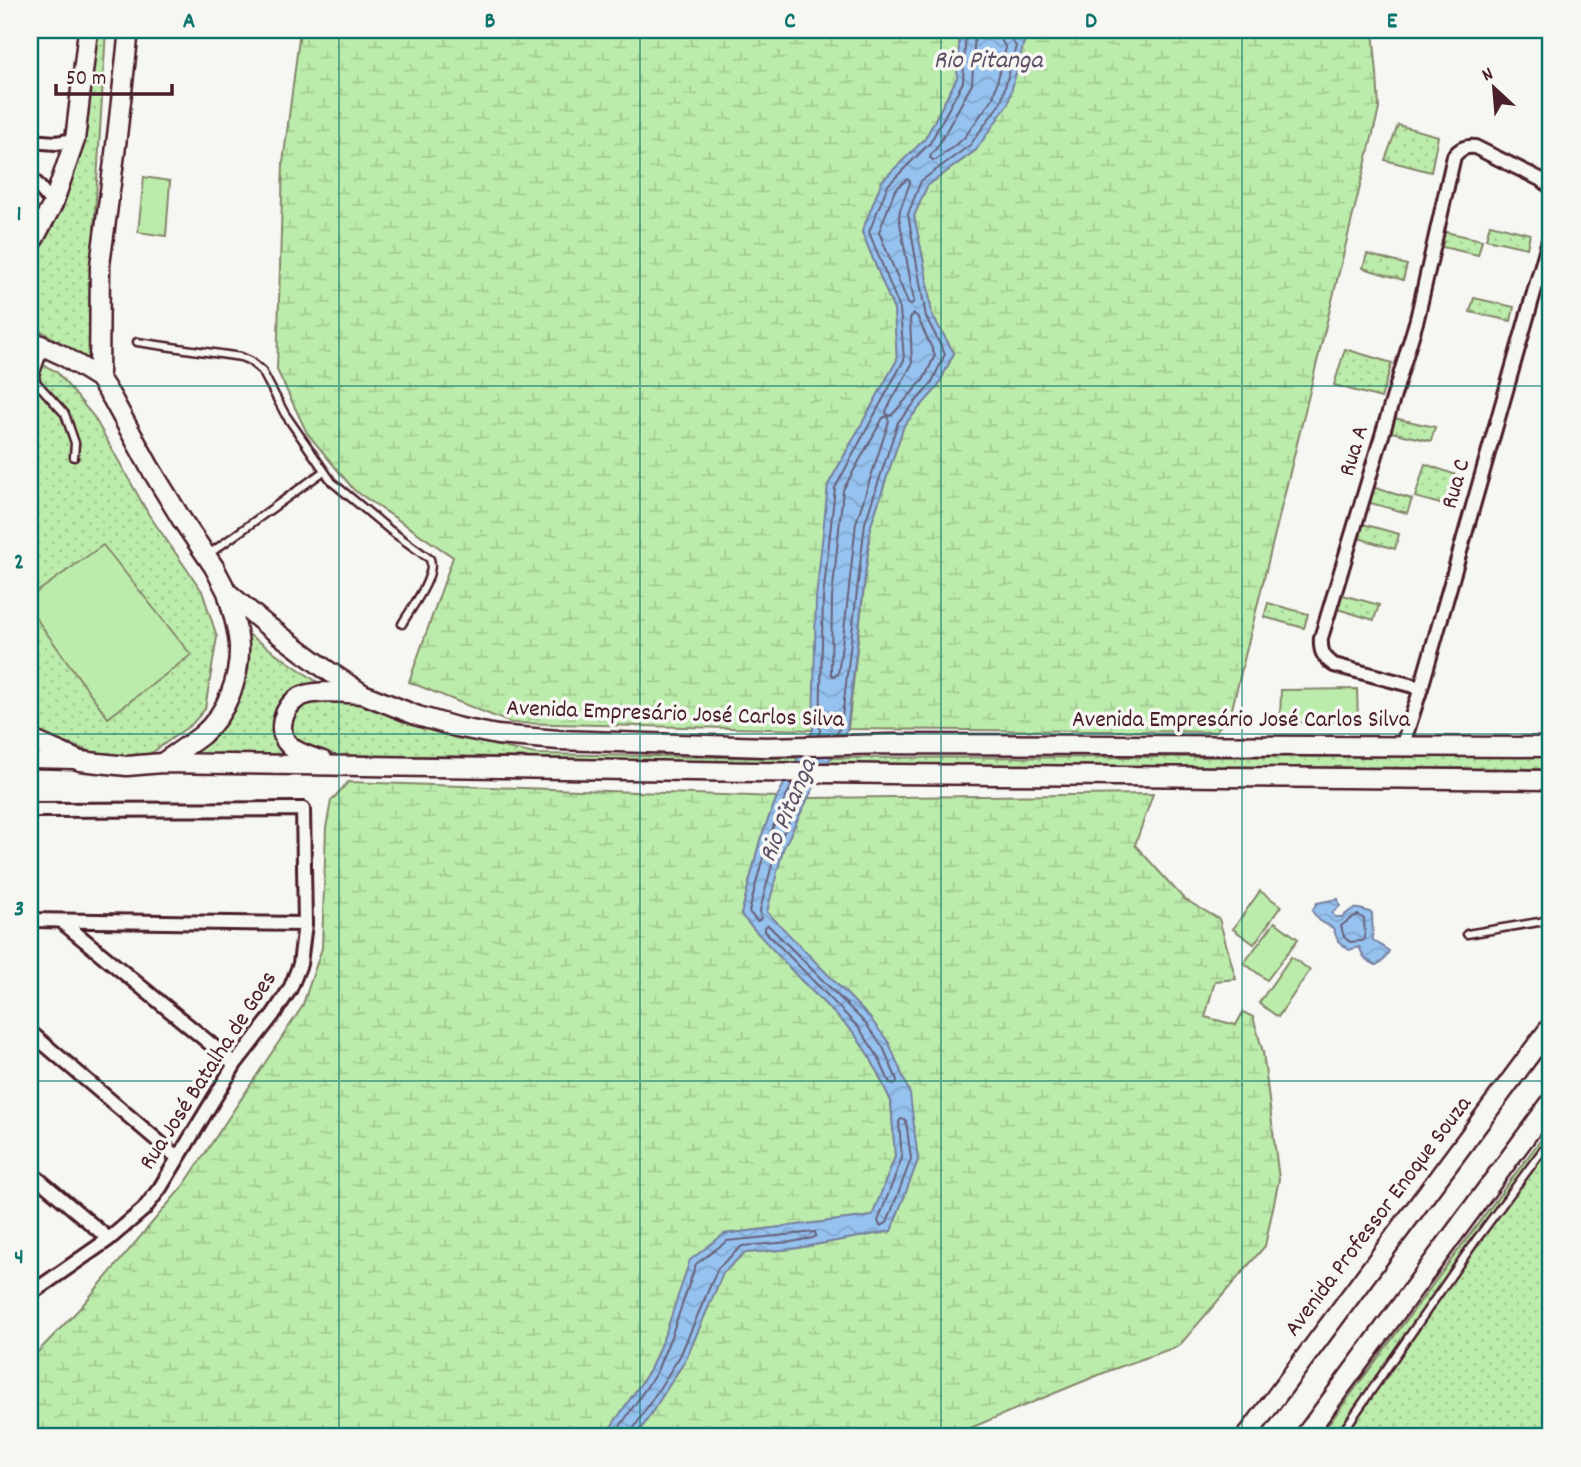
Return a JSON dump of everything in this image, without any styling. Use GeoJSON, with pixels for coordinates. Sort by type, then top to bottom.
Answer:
{"type":"FeatureCollection","features":[{"type":"Feature","properties":{"kind":"main road"},"geometry":{"type":"LineString","coordinates":[[30,246],[53,204],[75,140],[88,30]]}},
{"type":"Feature","properties":{"kind":"main road"},"geometry":{"type":"LineString","coordinates":[[38,343],[99,378],[100,265],[116,154],[129,30]]}},
{"type":"Feature","properties":{"kind":"main road","name":"Avenida Empresário José Carlos Silva"},"geometry":{"type":"LineString","coordinates":[[99,378],[149,466],[227,592],[314,661],[363,694],[418,716],[456,727],[498,735],[559,740],[766,747],[891,744],[1551,747]]}},
{"type":"Feature","properties":{"kind":"main road"},"geometry":{"type":"LineString","coordinates":[[162,763],[197,739],[216,720],[232,690],[239,659],[239,644],[227,592]]}},
{"type":"Feature","properties":{"kind":"main road"},"geometry":{"type":"LineString","coordinates":[[335,766],[288,745],[282,722],[288,709],[298,698],[311,694],[363,694]]}},
{"type":"Feature","properties":{"kind":"main road"},"geometry":{"type":"LineString","coordinates":[[30,739],[80,761],[127,765],[162,763],[1551,780]]}},
{"type":"Feature","properties":{"kind":"main road","name":"Avenida Professor Enoque Souza"},"geometry":{"type":"LineString","coordinates":[[1246,1437],[1551,1026]]}},
{"type":"Feature","properties":{"kind":"main road"},"geometry":{"type":"LineString","coordinates":[[1304,1437],[1551,1102]]}},
{"type":"Feature","properties":{"kind":"street"},"geometry":{"type":"LineString","coordinates":[[30,141],[56,143],[75,140]]}},
{"type":"Feature","properties":{"kind":"street","name":"Rua A"},"geometry":{"type":"LineString","coordinates":[[1421,688],[1334,665],[1323,656],[1321,638],[1417,319],[1454,156],[1462,148],[1475,147],[1548,185]]}},
{"type":"Feature","properties":{"kind":"street"},"geometry":{"type":"LineString","coordinates":[[30,176],[53,204]]}},
{"type":"Feature","properties":{"kind":"street","name":"Rua C"},"geometry":{"type":"LineString","coordinates":[[1402,747],[1551,233]]}},
{"type":"Feature","properties":{"kind":"street"},"geometry":{"type":"LineString","coordinates":[[30,760],[80,761]]}},
{"type":"Feature","properties":{"kind":"street","name":"Rua José Batalha de Goes"},"geometry":{"type":"LineString","coordinates":[[30,810],[303,809],[305,924],[300,964],[290,989],[235,1064],[160,1188],[144,1209],[109,1239],[30,1294]]}},
{"type":"Feature","properties":{"kind":"street"},"geometry":{"type":"LineString","coordinates":[[30,920],[305,924]]}},
{"type":"Feature","properties":{"kind":"street"},"geometry":{"type":"LineString","coordinates":[[61,921],[235,1064]]}},
{"type":"Feature","properties":{"kind":"street"},"geometry":{"type":"LineString","coordinates":[[30,1031],[178,1158]]}},
{"type":"Feature","properties":{"kind":"street"},"geometry":{"type":"LineString","coordinates":[[30,1171],[109,1239]]}},
{"type":"Feature","properties":{"kind":"lane"},"geometry":{"type":"LineString","coordinates":[[137,342],[241,357],[262,371],[285,414],[332,482],[430,559],[430,574],[402,624]]}},
{"type":"Feature","properties":{"kind":"lane"},"geometry":{"type":"LineString","coordinates":[[38,343],[36,382],[65,414],[75,443],[74,457]]}},
{"type":"Feature","properties":{"kind":"lane"},"geometry":{"type":"LineString","coordinates":[[206,555],[324,471]]}},
{"type":"Feature","properties":{"kind":"lane"},"geometry":{"type":"LineString","coordinates":[[1467,934],[1551,920]]}},
{"type":"Feature","properties":{"kind":"lane"},"geometry":{"type":"LineString","coordinates":[[1339,1437],[1476,1240],[1551,1139]]}},
{"type":"Feature","properties":{"kind":"green space"},"geometry":{"type":"Polygon","coordinates":[[[99,30],[106,30],[89,315],[90,361],[43,332],[30,329],[30,261],[57,212],[81,136],[99,30]]]}},
{"type":"Feature","properties":{"kind":"green space"},"geometry":{"type":"Polygon","coordinates":[[[300,30],[960,30],[957,78],[925,139],[882,181],[862,232],[894,310],[897,360],[828,485],[813,730],[511,723],[409,682],[453,557],[354,490],[307,433],[277,370],[283,163],[300,30]]]}},
{"type":"Feature","properties":{"kind":"green space"},"geometry":{"type":"Polygon","coordinates":[[[1012,30],[1373,30],[1379,109],[1231,713],[1215,732],[848,729],[871,525],[904,425],[937,388],[954,353],[932,315],[914,216],[927,186],[976,150],[1024,42],[1012,30]]]}},
{"type":"Feature","properties":{"kind":"green space"},"geometry":{"type":"Polygon","coordinates":[[[1398,125],[1438,136],[1431,172],[1385,160],[1398,125]]]}},
{"type":"Feature","properties":{"kind":"green space"},"geometry":{"type":"Polygon","coordinates":[[[144,177],[170,181],[166,236],[138,232],[144,177]]]}},
{"type":"Feature","properties":{"kind":"green space"},"geometry":{"type":"Polygon","coordinates":[[[1490,224],[1530,234],[1527,248],[1486,239],[1490,224]]]}},
{"type":"Feature","properties":{"kind":"green space"},"geometry":{"type":"Polygon","coordinates":[[[1441,231],[1482,240],[1478,255],[1438,246],[1441,231]]]}},
{"type":"Feature","properties":{"kind":"green space"},"geometry":{"type":"Polygon","coordinates":[[[1367,254],[1407,265],[1403,280],[1363,268],[1367,254]]]}},
{"type":"Feature","properties":{"kind":"green space"},"geometry":{"type":"Polygon","coordinates":[[[1474,298],[1514,307],[1511,321],[1470,312],[1474,298]]]}},
{"type":"Feature","properties":{"kind":"green space"},"geometry":{"type":"Polygon","coordinates":[[[1345,349],[1392,363],[1381,398],[1334,385],[1345,349]]]}},
{"type":"Feature","properties":{"kind":"green space"},"geometry":{"type":"Polygon","coordinates":[[[30,359],[56,371],[94,417],[149,515],[202,591],[217,637],[205,709],[192,724],[150,754],[110,758],[30,729],[30,359]]]}},
{"type":"Feature","properties":{"kind":"green space"},"geometry":{"type":"Polygon","coordinates":[[[1394,418],[1435,427],[1431,441],[1391,432],[1394,418]]]}},
{"type":"Feature","properties":{"kind":"green space"},"geometry":{"type":"Polygon","coordinates":[[[1425,464],[1465,478],[1455,508],[1415,497],[1425,464]]]}},
{"type":"Feature","properties":{"kind":"green space"},"geometry":{"type":"Polygon","coordinates":[[[1372,487],[1412,499],[1407,513],[1367,502],[1372,487]]]}},
{"type":"Feature","properties":{"kind":"green space"},"geometry":{"type":"Polygon","coordinates":[[[1359,523],[1399,534],[1395,549],[1355,537],[1359,523]]]}},
{"type":"Feature","properties":{"kind":"green space"},"geometry":{"type":"Polygon","coordinates":[[[103,545],[191,655],[108,718],[30,610],[30,597],[103,545]]]}},
{"type":"Feature","properties":{"kind":"green space"},"geometry":{"type":"Polygon","coordinates":[[[1339,594],[1379,605],[1374,620],[1334,608],[1339,594]]]}},
{"type":"Feature","properties":{"kind":"green space"},"geometry":{"type":"Polygon","coordinates":[[[1268,603],[1308,614],[1304,628],[1264,617],[1268,603]]]}},
{"type":"Feature","properties":{"kind":"green space"},"geometry":{"type":"Polygon","coordinates":[[[235,625],[342,699],[452,736],[535,754],[777,758],[1551,756],[1551,769],[186,755],[225,712],[235,625]]]}},
{"type":"Feature","properties":{"kind":"green space"},"geometry":{"type":"Polygon","coordinates":[[[1357,689],[1358,721],[1280,723],[1281,690],[1357,689]]]}},
{"type":"Feature","properties":{"kind":"green space"},"geometry":{"type":"Polygon","coordinates":[[[348,782],[777,797],[760,840],[741,915],[854,1033],[871,1059],[891,1101],[895,1156],[873,1216],[724,1234],[666,1332],[650,1370],[609,1430],[591,1437],[30,1437],[30,1360],[81,1307],[184,1185],[302,1007],[322,948],[326,828],[331,801],[348,782]]]}},
{"type":"Feature","properties":{"kind":"green space"},"geometry":{"type":"Polygon","coordinates":[[[1153,794],[1135,845],[1184,899],[1219,919],[1236,979],[1215,981],[1205,1017],[1236,1025],[1243,1012],[1253,1017],[1263,1052],[1279,1179],[1265,1246],[1179,1346],[1111,1370],[963,1431],[924,1437],[636,1437],[686,1359],[723,1273],[744,1253],[792,1249],[891,1231],[918,1160],[870,1018],[766,912],[783,849],[808,798],[1153,794]]]}},
{"type":"Feature","properties":{"kind":"green space"},"geometry":{"type":"Polygon","coordinates":[[[1260,891],[1281,906],[1254,944],[1233,929],[1260,891]]]}},
{"type":"Feature","properties":{"kind":"green space"},"geometry":{"type":"Polygon","coordinates":[[[1275,922],[1298,939],[1267,980],[1244,963],[1275,922]]]}},
{"type":"Feature","properties":{"kind":"green space"},"geometry":{"type":"Polygon","coordinates":[[[1291,957],[1310,970],[1278,1017],[1259,1003],[1291,957]]]}},
{"type":"Feature","properties":{"kind":"green space"},"geometry":{"type":"Polygon","coordinates":[[[1551,1126],[1551,1437],[1319,1437],[1551,1126]]]}},
{"type":"Feature","properties":{"kind":"water","name":"Rio Pitanga"},"geometry":{"type":"Polygon","coordinates":[[[960,30],[1012,30],[1024,42],[1008,104],[976,150],[927,186],[914,216],[932,315],[954,353],[937,388],[904,425],[871,525],[847,729],[783,849],[767,912],[870,1018],[889,1043],[910,1094],[918,1160],[891,1231],[792,1249],[744,1253],[723,1273],[686,1359],[636,1437],[591,1437],[609,1430],[650,1370],[690,1260],[724,1234],[872,1216],[895,1157],[891,1101],[871,1059],[854,1033],[741,915],[760,840],[777,797],[813,730],[816,598],[828,485],[897,360],[894,310],[862,232],[882,181],[925,139],[957,78],[960,30]]]}},
{"type":"Feature","properties":{"kind":"water"},"geometry":{"type":"Polygon","coordinates":[[[1338,899],[1340,906],[1332,913],[1335,917],[1343,917],[1356,909],[1372,913],[1373,940],[1389,951],[1384,960],[1376,965],[1365,959],[1359,947],[1349,950],[1338,941],[1333,928],[1320,921],[1312,911],[1317,903],[1338,899]]]}}]}
